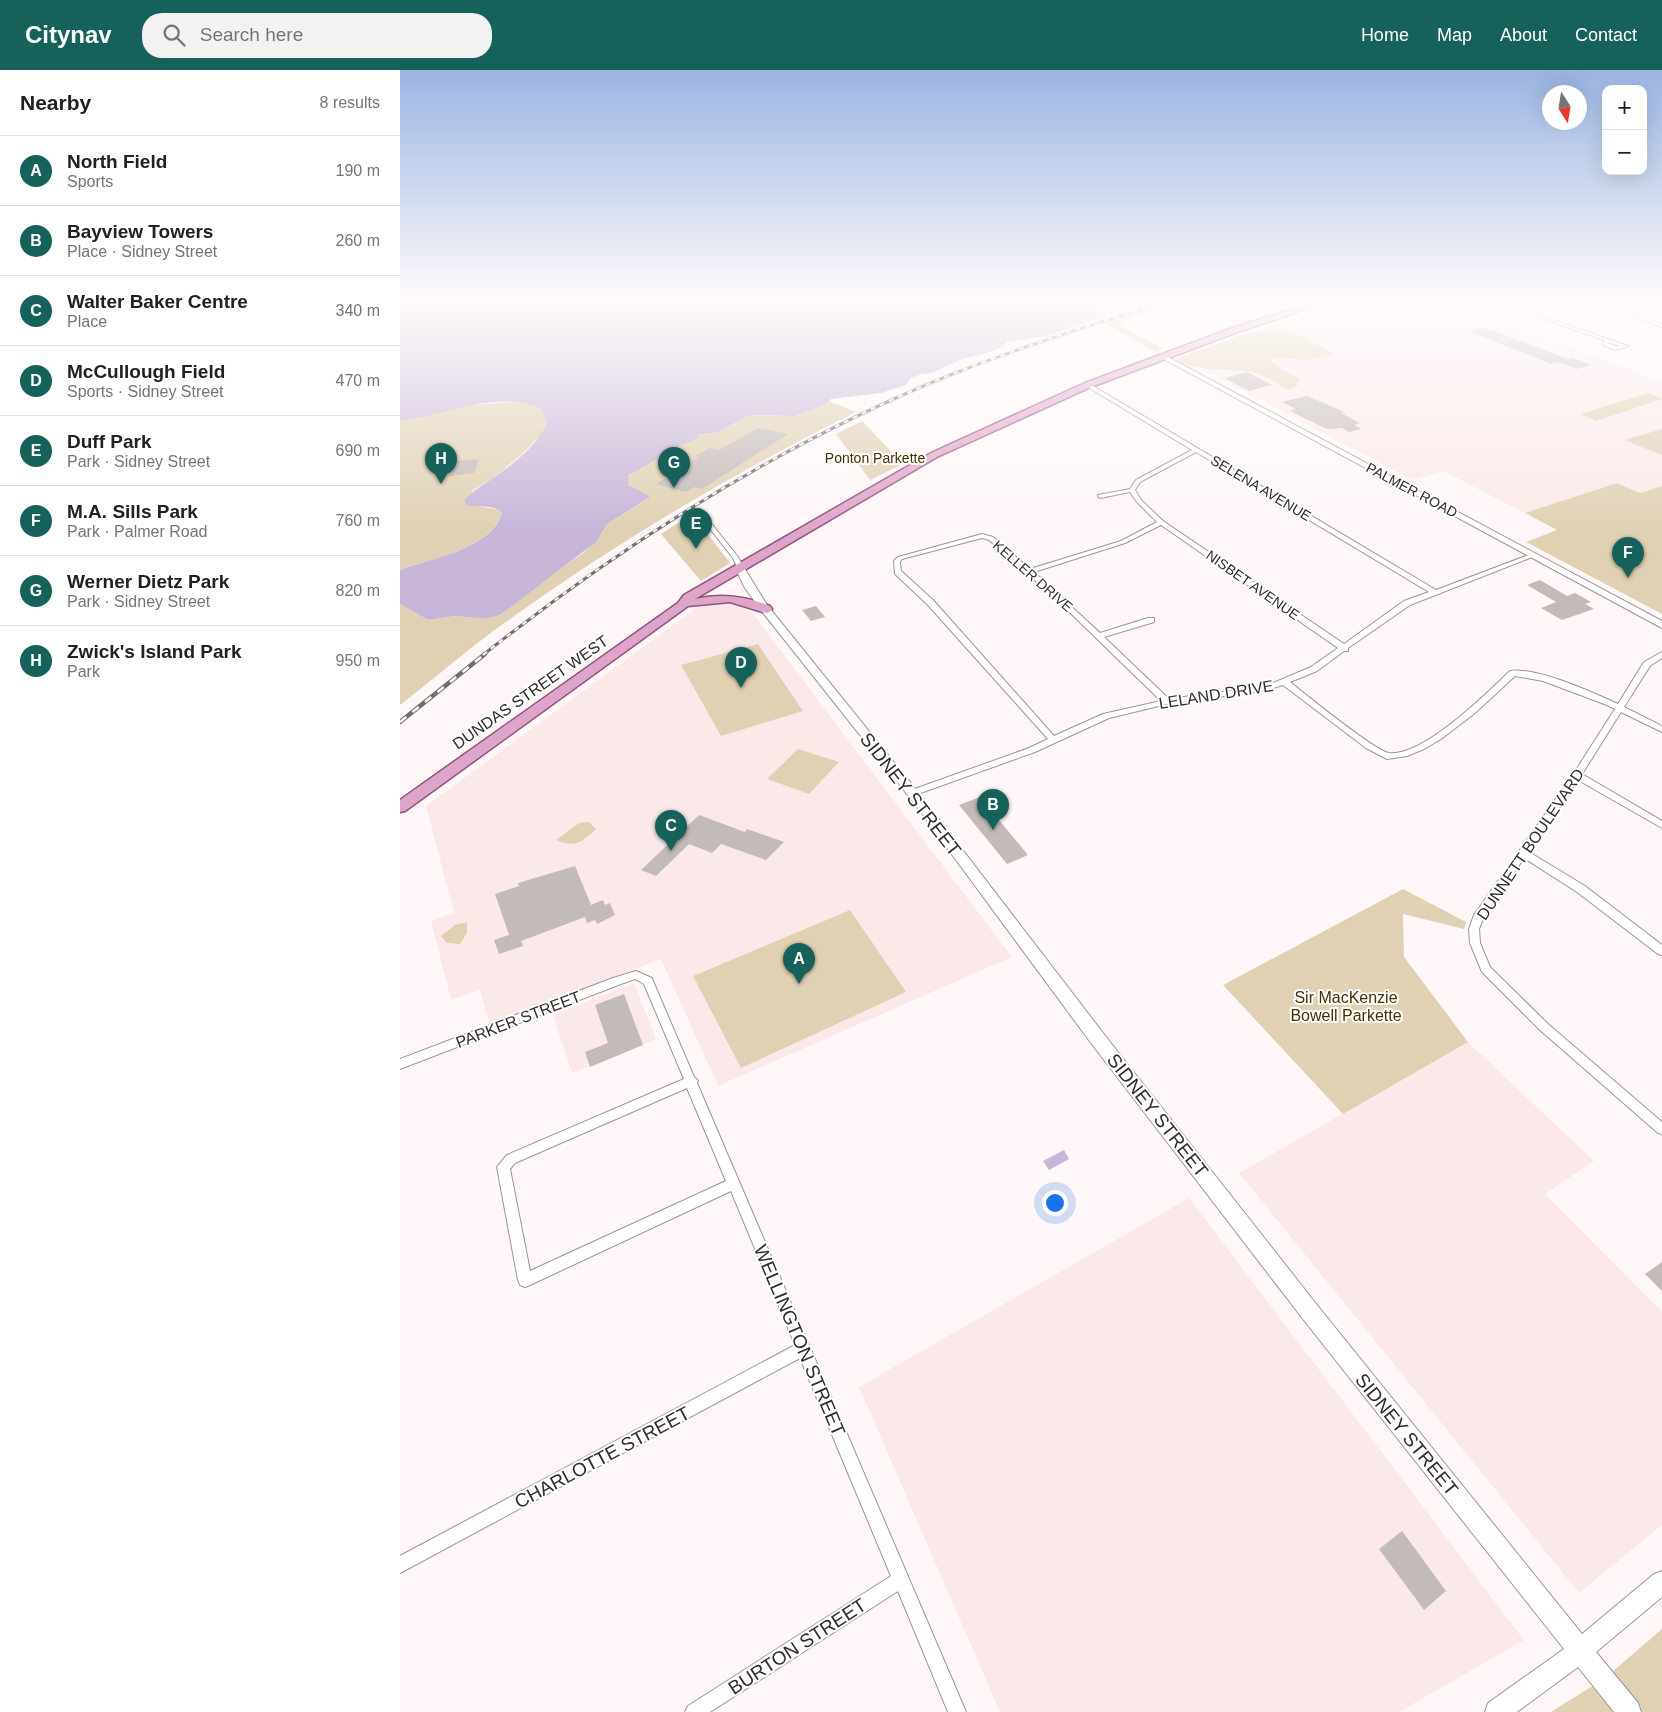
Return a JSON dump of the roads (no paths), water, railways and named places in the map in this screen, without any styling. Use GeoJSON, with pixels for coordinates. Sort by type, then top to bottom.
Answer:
{"type":"FeatureCollection","features":[{"type":"Feature","properties":{"kind":"main road","name":"DUNDAS STREET WEST"},"geometry":{"type":"LineString","coordinates":[[400,807],[687,605],[732,578],[740,568],[905,471],[1109,377]]}},
{"type":"Feature","properties":{"kind":"main road","name":"PALMER ROAD"},"geometry":{"type":"LineString","coordinates":[[1200,377],[1662,625]]}},
{"type":"Feature","properties":{"kind":"main road","name":"SIDNEY STREET"},"geometry":{"type":"LineString","coordinates":[[740,568],[743,576],[766,609],[892,771],[912,793],[1091,1030],[1333,1341],[1629,1712]]}},
{"type":"Feature","properties":{"kind":"main road"},"geometry":{"type":"LineString","coordinates":[[687,605],[725,597],[737,598],[766,609]]}},
{"type":"Feature","properties":{"kind":"main road"},"geometry":{"type":"LineString","coordinates":[[1497,1712],[1580,1650],[1662,1582]]}},
{"type":"Feature","properties":{"kind":"street","name":"SELENA AVENUE"},"geometry":{"type":"LineString","coordinates":[[1088,385],[1433,591]]}},
{"type":"Feature","properties":{"kind":"street"},"geometry":{"type":"LineString","coordinates":[[1100,496],[1132,490],[1138,482],[1196,450]]}},
{"type":"Feature","properties":{"kind":"street","name":"NISBET AVENUE"},"geometry":{"type":"LineString","coordinates":[[1132,490],[1139,501],[1161,522],[1346,649]]}},
{"type":"Feature","properties":{"kind":"street","name":"SIDNEY STREET"},"geometry":{"type":"LineString","coordinates":[[698,510],[736,558],[740,568]]}},
{"type":"Feature","properties":{"kind":"street"},"geometry":{"type":"LineString","coordinates":[[1030,571],[1123,542],[1161,522]]}},
{"type":"Feature","properties":{"kind":"street","name":"KELLER DRIVE"},"geometry":{"type":"LineString","coordinates":[[1053,740],[930,602],[898,572],[896,562],[900,558],[982,536],[991,538],[1059,597],[1167,702]]}},
{"type":"Feature","properties":{"kind":"street","name":"LELAND DRIVE"},"geometry":{"type":"LineString","coordinates":[[912,793],[1032,750],[1106,716],[1167,702],[1267,688],[1284,682],[1314,669],[1346,649],[1407,603],[1433,591],[1533,555]]}},
{"type":"Feature","properties":{"kind":"street"},"geometry":{"type":"LineString","coordinates":[[1098,636],[1151,620]]}},
{"type":"Feature","properties":{"kind":"street","name":"DUNNETT BOULEVARD"},"geometry":{"type":"LineString","coordinates":[[1662,654],[1647,664],[1577,775],[1478,918],[1474,929],[1475,943],[1486,969],[1544,1027],[1662,1129]]}},
{"type":"Feature","properties":{"kind":"street"},"geometry":{"type":"LineString","coordinates":[[1284,682],[1369,746],[1387,756],[1409,752],[1442,734],[1467,717],[1513,673],[1536,675],[1620,709],[1662,729]]}},
{"type":"Feature","properties":{"kind":"street"},"geometry":{"type":"LineString","coordinates":[[1577,775],[1662,825]]}},
{"type":"Feature","properties":{"kind":"street"},"geometry":{"type":"LineString","coordinates":[[1523,853],[1581,889],[1662,951]]}},
{"type":"Feature","properties":{"kind":"street","name":"PARKER STREET"},"geometry":{"type":"LineString","coordinates":[[400,1064],[636,975]]}},
{"type":"Feature","properties":{"kind":"street","name":"WELLINGTON STREET"},"geometry":{"type":"LineString","coordinates":[[636,975],[648,981],[692,1080],[733,1184],[957,1712]]}},
{"type":"Feature","properties":{"kind":"street"},"geometry":{"type":"LineString","coordinates":[[692,1080],[511,1159],[503,1167],[525,1280],[733,1184]]}},
{"type":"Feature","properties":{"kind":"street","name":"CHARLOTTE STREET"},"geometry":{"type":"LineString","coordinates":[[400,1565],[804,1348]]}},
{"type":"Feature","properties":{"kind":"street","name":"BURTON STREET"},"geometry":{"type":"LineString","coordinates":[[694,1712],[900,1580]]}},
{"type":"Feature","properties":{"kind":"railway"},"geometry":{"type":"LineString","coordinates":[[483,655],[593,573],[707,498],[826,432],[887,402],[946,377]]}},
{"type":"Feature","properties":{"kind":"railway"},"geometry":{"type":"LineString","coordinates":[[400,722],[485,654]]}},
{"type":"Feature","properties":{"kind":"place","name":"Zwick's Island Park"},"geometry":{"type":"Point","coordinates":[441,484]}},
{"type":"Feature","properties":{"kind":"place","name":"Werner Dietz Park"},"geometry":{"type":"Point","coordinates":[674,488]}},
{"type":"Feature","properties":{"kind":"place","name":"Duff Park"},"geometry":{"type":"Point","coordinates":[696,549]}},
{"type":"Feature","properties":{"kind":"place","name":"M.A. Sills Park"},"geometry":{"type":"Point","coordinates":[1628,578]}},
{"type":"Feature","properties":{"kind":"place","name":"McCullough Field"},"geometry":{"type":"Point","coordinates":[741,688]}},
{"type":"Feature","properties":{"kind":"place","name":"Bayview Towers"},"geometry":{"type":"Point","coordinates":[993,830]}},
{"type":"Feature","properties":{"kind":"place","name":"Walter Baker Centre"},"geometry":{"type":"Point","coordinates":[671,851]}},
{"type":"Feature","properties":{"kind":"place","name":"North Field"},"geometry":{"type":"Point","coordinates":[799,984]}},
{"type":"Feature","properties":{"kind":"park label","name":"Ponton Parkette"},"geometry":{"type":"Point","coordinates":[875,458]}},
{"type":"Feature","properties":{"kind":"park label","name":"Sir MacKenzie Bowell Parkette"},"geometry":{"type":"Point","coordinates":[1346,1006]}}]}
